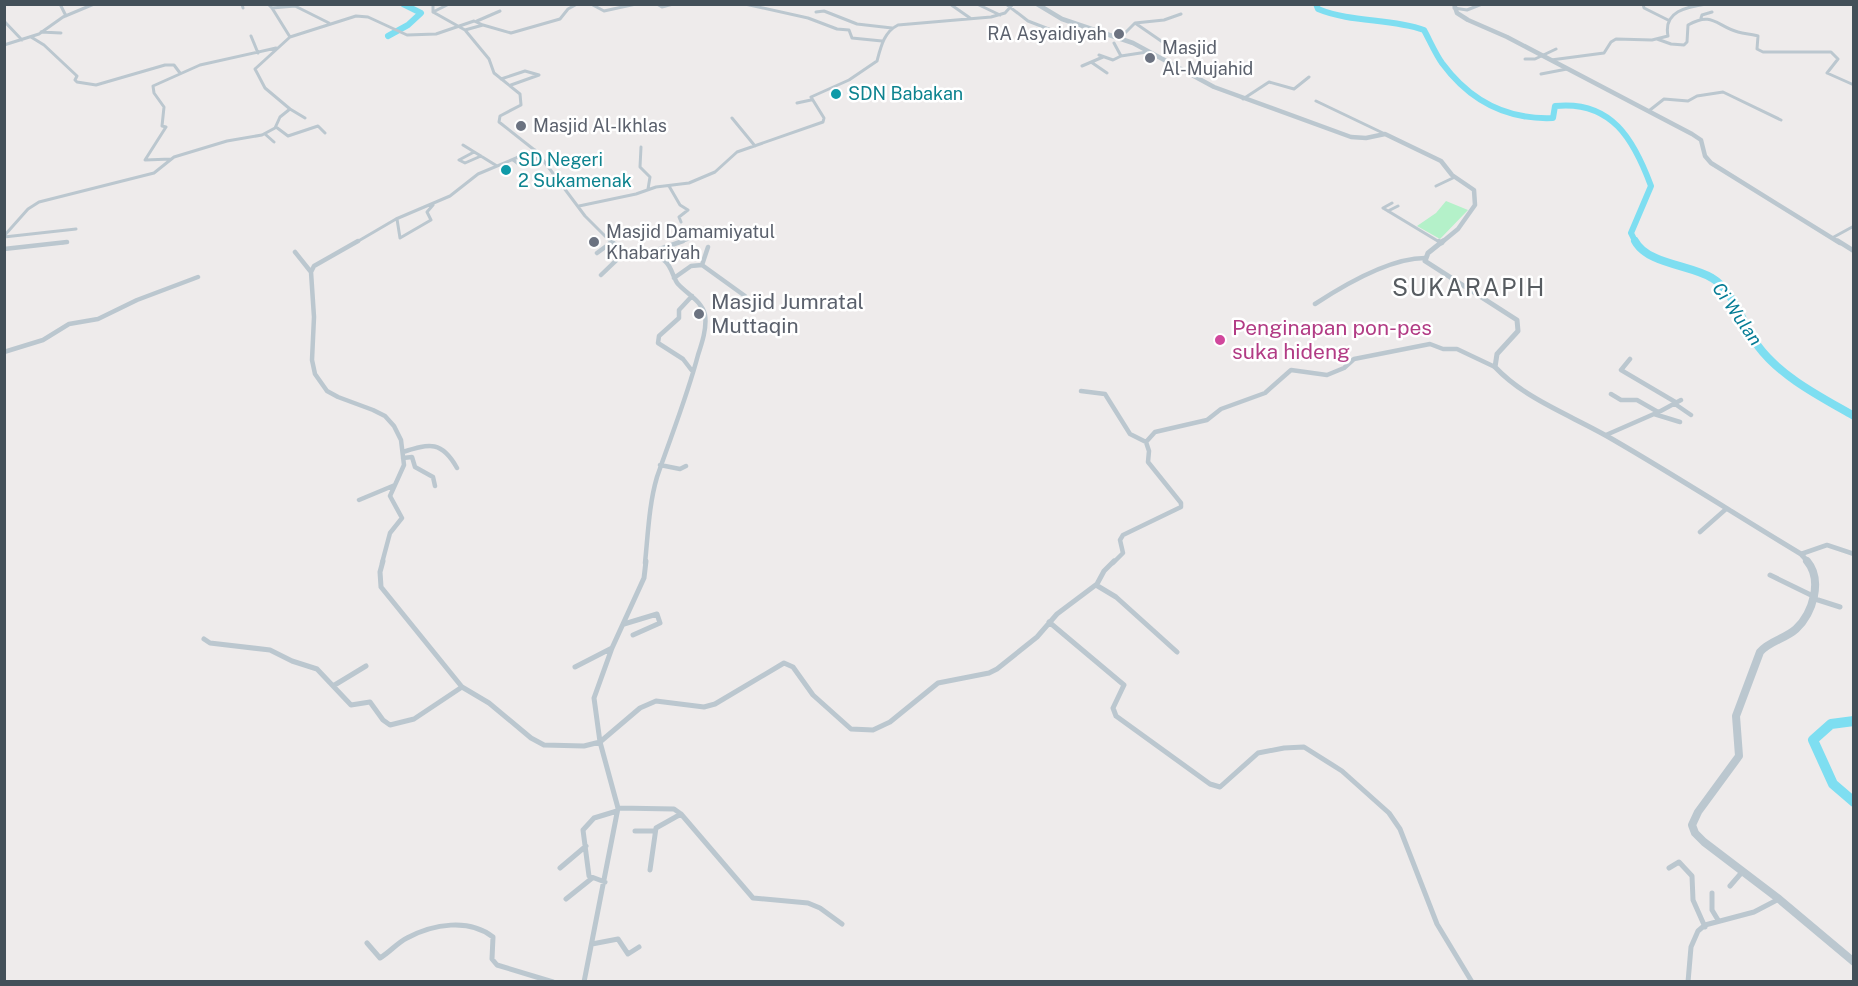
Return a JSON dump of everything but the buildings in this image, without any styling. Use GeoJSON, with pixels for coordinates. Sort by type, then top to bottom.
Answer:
{"type":"FeatureCollection","features":[{"type":"Feature","properties":{"kind":"street"},"geometry":{"type":"LineString","coordinates":[[60,4],[66,16]]}},
{"type":"Feature","properties":{"kind":"street"},"geometry":{"type":"LineString","coordinates":[[4,45],[31,37],[66,16],[94,4]]}},
{"type":"Feature","properties":{"kind":"street"},"geometry":{"type":"LineString","coordinates":[[268,4],[281,24],[288,30],[290,37]]}},
{"type":"Feature","properties":{"kind":"street"},"geometry":{"type":"LineString","coordinates":[[433,4],[433,12]]}},
{"type":"Feature","properties":{"kind":"street"},"geometry":{"type":"LineString","coordinates":[[433,12],[449,4]]}},
{"type":"Feature","properties":{"kind":"street"},"geometry":{"type":"LineString","coordinates":[[477,21],[509,34],[560,19],[568,9],[577,4]]}},
{"type":"Feature","properties":{"kind":"street"},"geometry":{"type":"LineString","coordinates":[[591,4],[606,11],[636,4]]}},
{"type":"Feature","properties":{"kind":"street"},"geometry":{"type":"LineString","coordinates":[[657,4],[662,7],[672,4]]}},
{"type":"Feature","properties":{"kind":"street"},"geometry":{"type":"LineString","coordinates":[[745,4],[808,18],[838,29],[847,29],[851,38],[882,41]]}},
{"type":"Feature","properties":{"kind":"street"},"geometry":{"type":"LineString","coordinates":[[950,4],[970,18]]}},
{"type":"Feature","properties":{"kind":"street"},"geometry":{"type":"LineString","coordinates":[[977,4],[1000,15]]}},
{"type":"Feature","properties":{"kind":"street"},"geometry":{"type":"LineString","coordinates":[[1008,6],[1013,4]]}},
{"type":"Feature","properties":{"kind":"street"},"geometry":{"type":"LineString","coordinates":[[1037,4],[1062,19],[1120,38],[1200,81],[1243,99],[1351,137],[1368,138],[1385,134]]}},
{"type":"Feature","properties":{"kind":"street"},"geometry":{"type":"LineString","coordinates":[[1473,4],[1478,8]]}},
{"type":"Feature","properties":{"kind":"street"},"geometry":{"type":"LineString","coordinates":[[1454,6],[1467,10],[1478,8],[1482,4]]}},
{"type":"Feature","properties":{"kind":"street"},"geometry":{"type":"LineString","coordinates":[[1642,4],[1643,7],[1668,20]]}},
{"type":"Feature","properties":{"kind":"street"},"geometry":{"type":"LineString","coordinates":[[1548,60],[1604,53],[1611,42],[1616,39],[1657,39],[1669,36],[1665,30],[1668,20],[1682,9],[1706,4]]}},
{"type":"Feature","properties":{"kind":"street"},"geometry":{"type":"LineString","coordinates":[[272,8],[295,6],[329,23]]}},
{"type":"Feature","properties":{"kind":"street"},"geometry":{"type":"LineString","coordinates":[[816,12],[824,12],[857,24],[892,28],[906,23],[1000,15],[1007,11],[1008,6]]}},
{"type":"Feature","properties":{"kind":"street"},"geometry":{"type":"LineString","coordinates":[[1008,6],[1028,21],[1072,38]]}},
{"type":"Feature","properties":{"kind":"street"},"geometry":{"type":"LineString","coordinates":[[1454,6],[1457,13],[1468,20],[1507,37],[1548,60],[1650,110],[1701,140],[1705,156],[1711,163],[1854,251]]}},
{"type":"Feature","properties":{"kind":"street"},"geometry":{"type":"LineString","coordinates":[[462,28],[500,11]]}},
{"type":"Feature","properties":{"kind":"street"},"geometry":{"type":"LineString","coordinates":[[433,12],[462,28],[489,59],[494,73],[518,90],[522,103],[500,116],[499,122],[535,150],[559,178],[585,216],[612,242],[626,251],[654,256],[667,262],[674,278],[703,308],[705,320],[687,398],[660,465],[651,503],[644,578],[612,648],[594,698],[600,742],[618,810],[584,981]]}},
{"type":"Feature","properties":{"kind":"street"},"geometry":{"type":"LineString","coordinates":[[1657,39],[1671,44],[1684,45],[1687,42],[1687,26],[1701,18],[1702,15],[1712,12]]}},
{"type":"Feature","properties":{"kind":"street"},"geometry":{"type":"LineString","coordinates":[[1120,38],[1136,23],[1164,20],[1181,14]]}},
{"type":"Feature","properties":{"kind":"street"},"geometry":{"type":"LineString","coordinates":[[305,118],[265,88],[255,71],[256,67],[290,37],[329,23],[363,16],[398,32],[421,35],[483,25]]}},
{"type":"Feature","properties":{"kind":"street"},"geometry":{"type":"LineString","coordinates":[[1701,18],[1715,20],[1736,31],[1758,36],[1757,49],[1763,52],[1829,52],[1838,59],[1827,73],[1854,85]]}},
{"type":"Feature","properties":{"kind":"street"},"geometry":{"type":"LineString","coordinates":[[4,21],[22,40]]}},
{"type":"Feature","properties":{"kind":"street"},"geometry":{"type":"LineString","coordinates":[[1136,23],[1180,54]]}},
{"type":"Feature","properties":{"kind":"street"},"geometry":{"type":"LineString","coordinates":[[798,103],[811,100],[815,93],[849,80],[875,63],[882,41],[892,28]]}},
{"type":"Feature","properties":{"kind":"street"},"geometry":{"type":"LineString","coordinates":[[41,32],[61,33]]}},
{"type":"Feature","properties":{"kind":"street"},"geometry":{"type":"LineString","coordinates":[[251,36],[258,53]]}},
{"type":"Feature","properties":{"kind":"street"},"geometry":{"type":"LineString","coordinates":[[31,37],[64,63],[77,76],[76,82],[96,85],[163,65],[175,65],[180,73]]}},
{"type":"Feature","properties":{"kind":"street"},"geometry":{"type":"LineString","coordinates":[[1114,43],[1121,56]]}},
{"type":"Feature","properties":{"kind":"street"},"geometry":{"type":"LineString","coordinates":[[279,47],[226,61],[221,59],[180,73],[152,87],[164,107],[162,126],[166,127],[145,160],[171,159],[226,141],[265,134],[276,127],[280,117],[290,109]]}},
{"type":"Feature","properties":{"kind":"street"},"geometry":{"type":"LineString","coordinates":[[1525,59],[1541,56],[1557,49]]}},
{"type":"Feature","properties":{"kind":"street"},"geometry":{"type":"LineString","coordinates":[[1098,55],[1113,60],[1121,56],[1147,51]]}},
{"type":"Feature","properties":{"kind":"street"},"geometry":{"type":"LineString","coordinates":[[1082,66],[1103,57]]}},
{"type":"Feature","properties":{"kind":"street"},"geometry":{"type":"LineString","coordinates":[[1091,62],[1107,73]]}},
{"type":"Feature","properties":{"kind":"street"},"geometry":{"type":"LineString","coordinates":[[1541,74],[1567,69]]}},
{"type":"Feature","properties":{"kind":"street"},"geometry":{"type":"LineString","coordinates":[[501,79],[525,71],[528,74],[536,72],[539,75],[511,85]]}},
{"type":"Feature","properties":{"kind":"street"},"geometry":{"type":"LineString","coordinates":[[1243,99],[1269,82],[1294,88],[1309,77]]}},
{"type":"Feature","properties":{"kind":"street"},"geometry":{"type":"LineString","coordinates":[[1650,110],[1664,99],[1688,101],[1700,95],[1723,92],[1781,120]]}},
{"type":"Feature","properties":{"kind":"street"},"geometry":{"type":"LineString","coordinates":[[579,206],[648,189],[689,183],[715,172],[737,152],[823,122],[825,118],[811,100]]}},
{"type":"Feature","properties":{"kind":"street"},"geometry":{"type":"LineString","coordinates":[[1314,304],[1346,284],[1411,258],[1425,258],[1458,230],[1476,206],[1474,190],[1455,177],[1442,161],[1316,101]]}},
{"type":"Feature","properties":{"kind":"street"},"geometry":{"type":"LineString","coordinates":[[732,118],[755,146]]}},
{"type":"Feature","properties":{"kind":"street"},"geometry":{"type":"LineString","coordinates":[[276,127],[288,136],[316,125],[325,133]]}},
{"type":"Feature","properties":{"kind":"street"},"geometry":{"type":"LineString","coordinates":[[265,134],[274,142]]}},
{"type":"Feature","properties":{"kind":"street"},"geometry":{"type":"LineString","coordinates":[[463,145],[497,166]]}},
{"type":"Feature","properties":{"kind":"street"},"geometry":{"type":"LineString","coordinates":[[640,147],[640,167],[650,177],[648,189]]}},
{"type":"Feature","properties":{"kind":"street"},"geometry":{"type":"LineString","coordinates":[[535,150],[470,178],[454,192],[435,203],[397,219],[314,266],[311,272],[314,323],[310,354],[313,370],[320,384],[328,391],[383,414],[397,428],[404,467],[390,496],[402,518],[390,533],[380,572],[381,587],[462,687],[489,703],[531,738],[544,745],[584,746],[600,742],[648,703],[669,702],[704,707],[715,704],[784,663],[793,667],[813,695],[850,729],[873,730],[890,722],[938,683],[989,673],[997,669],[1037,637],[1049,622],[1098,584],[1104,571],[1123,553],[1120,542],[1123,535],[1181,507],[1181,503],[1150,467],[1146,442]]}},
{"type":"Feature","properties":{"kind":"street"},"geometry":{"type":"LineString","coordinates":[[474,152],[459,160],[465,163],[481,156]]}},
{"type":"Feature","properties":{"kind":"street"},"geometry":{"type":"LineString","coordinates":[[513,160],[520,165],[541,157]]}},
{"type":"Feature","properties":{"kind":"street"},"geometry":{"type":"LineString","coordinates":[[4,237],[28,209],[39,202],[150,174],[171,159]]}},
{"type":"Feature","properties":{"kind":"street"},"geometry":{"type":"LineString","coordinates":[[1437,186],[1455,177]]}},
{"type":"Feature","properties":{"kind":"street"},"geometry":{"type":"LineString","coordinates":[[537,186],[559,178]]}},
{"type":"Feature","properties":{"kind":"street"},"geometry":{"type":"LineString","coordinates":[[669,186],[680,206],[688,210],[679,217],[681,222]]}},
{"type":"Feature","properties":{"kind":"street"},"geometry":{"type":"LineString","coordinates":[[397,219],[400,238],[431,220],[427,212],[435,203]]}},
{"type":"Feature","properties":{"kind":"street"},"geometry":{"type":"LineString","coordinates":[[1392,203],[1383,207],[1442,243]]}},
{"type":"Feature","properties":{"kind":"street"},"geometry":{"type":"LineString","coordinates":[[1388,211],[1398,206]]}},
{"type":"Feature","properties":{"kind":"street"},"geometry":{"type":"LineString","coordinates":[[1832,238],[1854,226]]}},
{"type":"Feature","properties":{"kind":"street"},"geometry":{"type":"LineString","coordinates":[[4,237],[76,229]]}},
{"type":"Feature","properties":{"kind":"street"},"geometry":{"type":"LineString","coordinates":[[654,256],[660,249],[711,231]]}},
{"type":"Feature","properties":{"kind":"street"},"geometry":{"type":"LineString","coordinates":[[4,249],[67,242]]}},
{"type":"Feature","properties":{"kind":"street"},"geometry":{"type":"LineString","coordinates":[[597,253],[612,242]]}},
{"type":"Feature","properties":{"kind":"street"},"geometry":{"type":"LineString","coordinates":[[702,265],[708,247]]}},
{"type":"Feature","properties":{"kind":"street"},"geometry":{"type":"LineString","coordinates":[[601,275],[626,251]]}},
{"type":"Feature","properties":{"kind":"street"},"geometry":{"type":"LineString","coordinates":[[295,252],[311,272]]}},
{"type":"Feature","properties":{"kind":"street"},"geometry":{"type":"LineString","coordinates":[[1425,258],[1427,264],[1517,320],[1518,331],[1497,354],[1496,367]]}},
{"type":"Feature","properties":{"kind":"street"},"geometry":{"type":"LineString","coordinates":[[674,278],[690,266],[702,265],[745,296]]}},
{"type":"Feature","properties":{"kind":"street"},"geometry":{"type":"LineString","coordinates":[[4,352],[43,340],[69,324],[98,319],[137,300],[198,277]]}},
{"type":"Feature","properties":{"kind":"street"},"geometry":{"type":"LineString","coordinates":[[692,296],[679,310],[679,318],[659,336],[658,343],[683,359],[693,370],[693,375]]}},
{"type":"Feature","properties":{"kind":"street"},"geometry":{"type":"LineString","coordinates":[[1146,442],[1155,432],[1207,420],[1221,409],[1266,393],[1291,370],[1328,375],[1344,368],[1354,359],[1431,344],[1443,350],[1457,349],[1496,367],[1507,379],[1606,435],[1801,554],[1814,569],[1815,598],[1796,629],[1764,647],[1760,652],[1736,716],[1739,756],[1692,822],[1692,829],[1699,838],[1779,899],[1854,962]]}},
{"type":"Feature","properties":{"kind":"street"},"geometry":{"type":"LineString","coordinates":[[1629,359],[1621,370],[1678,402],[1691,415]]}},
{"type":"Feature","properties":{"kind":"street"},"geometry":{"type":"LineString","coordinates":[[1082,391],[1105,394],[1130,434],[1146,442]]}},
{"type":"Feature","properties":{"kind":"street"},"geometry":{"type":"LineString","coordinates":[[1611,394],[1623,400],[1637,400],[1656,413],[1680,422]]}},
{"type":"Feature","properties":{"kind":"street"},"geometry":{"type":"LineString","coordinates":[[1606,435],[1678,402]]}},
{"type":"Feature","properties":{"kind":"street"},"geometry":{"type":"LineString","coordinates":[[403,455],[424,445],[441,446],[447,450],[457,468]]}},
{"type":"Feature","properties":{"kind":"street"},"geometry":{"type":"LineString","coordinates":[[403,455],[412,457],[415,467],[433,477],[435,486]]}},
{"type":"Feature","properties":{"kind":"street"},"geometry":{"type":"LineString","coordinates":[[660,465],[680,469],[686,466]]}},
{"type":"Feature","properties":{"kind":"street"},"geometry":{"type":"LineString","coordinates":[[359,500],[395,485]]}},
{"type":"Feature","properties":{"kind":"street"},"geometry":{"type":"LineString","coordinates":[[1700,531],[1726,509]]}},
{"type":"Feature","properties":{"kind":"street"},"geometry":{"type":"LineString","coordinates":[[1801,554],[1827,545],[1854,554]]}},
{"type":"Feature","properties":{"kind":"street"},"geometry":{"type":"LineString","coordinates":[[1770,575],[1815,598],[1840,607]]}},
{"type":"Feature","properties":{"kind":"street"},"geometry":{"type":"LineString","coordinates":[[1098,584],[1177,652]]}},
{"type":"Feature","properties":{"kind":"street"},"geometry":{"type":"LineString","coordinates":[[624,624],[657,614],[660,623],[633,635]]}},
{"type":"Feature","properties":{"kind":"street"},"geometry":{"type":"LineString","coordinates":[[1049,622],[1124,686],[1113,708],[1116,716],[1210,784],[1220,787],[1258,753],[1284,748],[1304,747],[1342,771],[1389,813],[1400,829],[1437,924],[1472,981]]}},
{"type":"Feature","properties":{"kind":"street"},"geometry":{"type":"LineString","coordinates":[[204,639],[210,643],[270,650],[296,663],[317,669],[336,684],[351,705],[370,702],[382,721],[390,725],[414,719],[462,687]]}},
{"type":"Feature","properties":{"kind":"street"},"geometry":{"type":"LineString","coordinates":[[575,667],[612,648]]}},
{"type":"Feature","properties":{"kind":"street"},"geometry":{"type":"LineString","coordinates":[[336,684],[366,666]]}},
{"type":"Feature","properties":{"kind":"street"},"geometry":{"type":"LineString","coordinates":[[591,879],[588,873],[588,856],[583,836],[586,823],[595,816],[618,810],[674,809],[681,814],[753,898],[808,903],[820,908],[842,924]]}},
{"type":"Feature","properties":{"kind":"street"},"geometry":{"type":"LineString","coordinates":[[650,870],[654,831],[660,824],[681,814]]}},
{"type":"Feature","properties":{"kind":"street"},"geometry":{"type":"LineString","coordinates":[[634,831],[654,831]]}},
{"type":"Feature","properties":{"kind":"street"},"geometry":{"type":"LineString","coordinates":[[560,868],[586,846]]}},
{"type":"Feature","properties":{"kind":"street"},"geometry":{"type":"LineString","coordinates":[[1669,868],[1679,862],[1691,874],[1692,900],[1705,927]]}},
{"type":"Feature","properties":{"kind":"street"},"geometry":{"type":"LineString","coordinates":[[1730,886],[1743,871]]}},
{"type":"Feature","properties":{"kind":"street"},"geometry":{"type":"LineString","coordinates":[[591,879],[604,882]]}},
{"type":"Feature","properties":{"kind":"street"},"geometry":{"type":"LineString","coordinates":[[566,899],[591,879]]}},
{"type":"Feature","properties":{"kind":"street"},"geometry":{"type":"LineString","coordinates":[[1712,893],[1712,910],[1718,920]]}},
{"type":"Feature","properties":{"kind":"street"},"geometry":{"type":"LineString","coordinates":[[1688,981],[1689,949],[1710,922],[1749,914],[1779,899]]}},
{"type":"Feature","properties":{"kind":"street"},"geometry":{"type":"LineString","coordinates":[[367,943],[380,958],[406,938],[414,935],[441,927],[474,926],[493,937],[492,959],[497,965],[553,981]]}},
{"type":"Feature","properties":{"kind":"street"},"geometry":{"type":"LineString","coordinates":[[592,944],[618,939],[628,954],[639,946]]}},
{"type":"Feature","properties":{"kind":"green space"},"geometry":{"type":"Polygon","coordinates":[[[1446,201],[1468,210],[1440,239],[1417,226],[1436,213],[1446,201]]]}},
{"type":"Feature","properties":{"kind":"waterway"},"geometry":{"type":"LineString","coordinates":[[388,36],[408,25],[421,13],[403,4]]}},
{"type":"Feature","properties":{"kind":"waterway","name":"Ci Wulan"},"geometry":{"type":"LineString","coordinates":[[1316,4],[1318,9],[1331,13],[1424,30],[1439,59],[1453,76],[1477,98],[1490,106],[1520,116],[1536,118],[1553,118],[1555,106],[1575,106],[1592,110],[1606,117],[1628,139],[1637,153],[1651,186],[1631,233],[1635,241]]}},
{"type":"Feature","properties":{"kind":"waterway","name":"Ci Wulan"},"geometry":{"type":"LineString","coordinates":[[1635,241],[1649,255],[1712,278],[1726,291],[1753,338],[1767,357],[1802,386],[1854,416]]}},
{"type":"Feature","properties":{"kind":"waterway","name":"Ci Wulan"},"geometry":{"type":"LineString","coordinates":[[1854,721],[1831,724],[1813,740],[1833,784],[1854,802]]}},
{"type":"Feature","properties":{"kind":"place","name":"RA Asyaidiyah"},"geometry":{"type":"Point","coordinates":[1119,34]}},
{"type":"Feature","properties":{"kind":"place","name":"Masjid Al-Mujahid"},"geometry":{"type":"Point","coordinates":[1150,58]}},
{"type":"Feature","properties":{"kind":"place","name":"SDN Babakan"},"geometry":{"type":"Point","coordinates":[836,94]}},
{"type":"Feature","properties":{"kind":"place","name":"Masjid Al-Ikhlas"},"geometry":{"type":"Point","coordinates":[521,126]}},
{"type":"Feature","properties":{"kind":"place","name":"SD Negeri 2 Sukamenak"},"geometry":{"type":"Point","coordinates":[506,170]}},
{"type":"Feature","properties":{"kind":"place","name":"Masjid Damamiyatul Khabariyah"},"geometry":{"type":"Point","coordinates":[594,242]}},
{"type":"Feature","properties":{"kind":"place","name":"Masjid Jumratal Muttaqin"},"geometry":{"type":"Point","coordinates":[699,314]}},
{"type":"Feature","properties":{"kind":"place","name":"Penginapan pon-pes suka hideng"},"geometry":{"type":"Point","coordinates":[1220,340]}},
{"type":"Feature","properties":{"kind":"district","name":"SUKARAPIH"},"geometry":{"type":"Point","coordinates":[1469,288]}}]}
